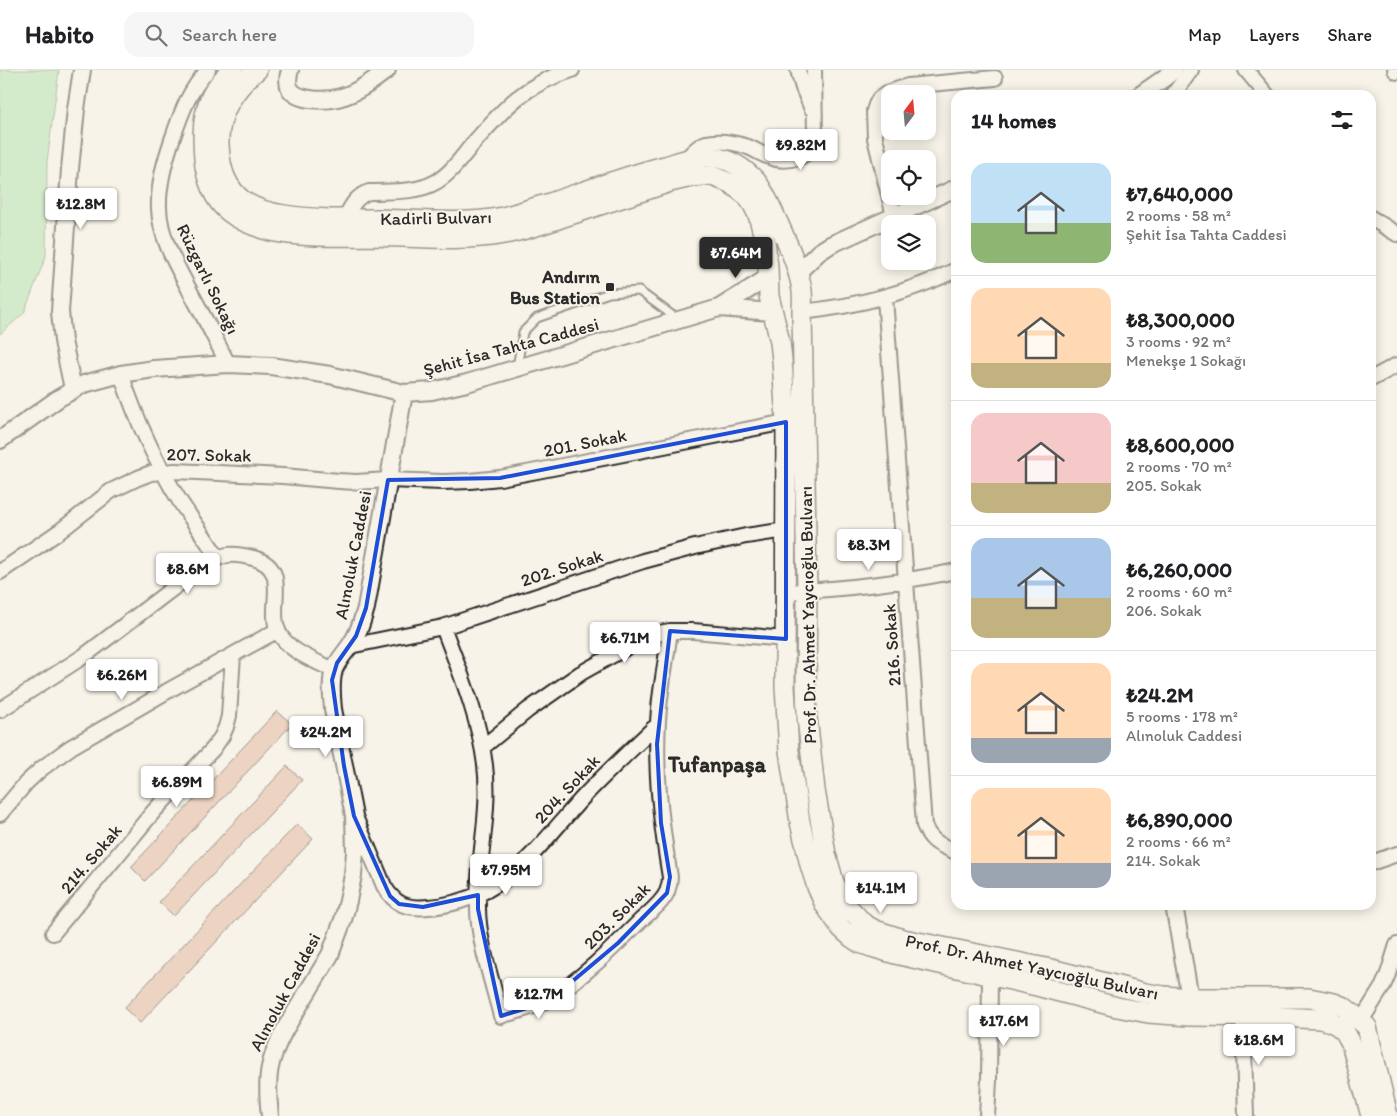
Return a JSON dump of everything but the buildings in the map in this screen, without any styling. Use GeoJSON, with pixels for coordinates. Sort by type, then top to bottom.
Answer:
{"type":"FeatureCollection","features":[{"type":"Feature","properties":{"kind":"main road","name":"Kadirli Bulvarı"},"geometry":{"type":"LineString","coordinates":[[233,70],[219,84],[208,102],[203,130],[204,162],[212,192],[222,206],[230,214],[255,226],[285,233],[306,235],[440,238],[496,236],[541,224],[670,182],[692,177],[712,176],[740,189],[758,215],[765,242],[772,312]]}},
{"type":"Feature","properties":{"kind":"main road","name":"Kadirli Bulvarı"},"geometry":{"type":"LineString","coordinates":[[257,70],[246,79],[233,96],[227,106],[219,132],[220,159],[226,181],[231,189],[242,199],[258,209],[286,215],[344,218],[446,221],[489,219],[515,214],[641,172],[685,160],[704,157],[716,158],[739,167],[749,174],[760,187],[783,234],[797,273],[802,293],[802,312]]}},
{"type":"Feature","properties":{"kind":"main road"},"geometry":{"type":"LineString","coordinates":[[769,277],[783,272],[797,273]]}},
{"type":"Feature","properties":{"kind":"main road"},"geometry":{"type":"LineString","coordinates":[[772,312],[786,316],[802,312]]}},
{"type":"Feature","properties":{"kind":"main road","name":"Prof. Dr. Ahmet Yaycıoğlu Bulvarı"},"geometry":{"type":"LineString","coordinates":[[772,312],[780,342],[786,422],[785,687],[787,724],[804,842],[817,887],[825,905],[842,928],[860,943],[895,954],[1135,1011],[1189,1016],[1308,1017],[1330,1022],[1345,1032],[1351,1043],[1371,1116]]}},
{"type":"Feature","properties":{"kind":"main road","name":"Prof. Dr. Ahmet Yaycıoğlu Bulvarı"},"geometry":{"type":"LineString","coordinates":[[802,312],[807,591],[807,717],[820,824],[826,854],[834,882],[844,901],[856,917],[875,930],[903,939],[1051,969],[1145,993],[1190,998],[1309,998],[1334,1003],[1361,1020]]}},
{"type":"Feature","properties":{"kind":"main road"},"geometry":{"type":"LineString","coordinates":[[1361,1020],[1366,1027],[1388,1116]]}},
{"type":"Feature","properties":{"kind":"street"},"geometry":{"type":"LineString","coordinates":[[73,389],[63,341],[60,312],[71,161],[82,70]]}},
{"type":"Feature","properties":{"kind":"street","name":"Rüzgarlı Sokağı"},"geometry":{"type":"LineString","coordinates":[[208,70],[190,95],[173,136],[162,174],[159,193],[160,224],[172,256],[228,364]]}},
{"type":"Feature","properties":{"kind":"street"},"geometry":{"type":"LineString","coordinates":[[290,70],[288,84],[293,92],[298,96],[317,99],[341,97],[360,88],[388,70]]}},
{"type":"Feature","properties":{"kind":"street"},"geometry":{"type":"LineString","coordinates":[[344,218],[354,202],[363,194],[410,190],[427,186],[438,180],[455,165],[497,116],[520,95],[545,80],[572,70]]}},
{"type":"Feature","properties":{"kind":"street"},"geometry":{"type":"LineString","coordinates":[[798,70],[803,88],[814,113]]}},
{"type":"Feature","properties":{"kind":"street"},"geometry":{"type":"LineString","coordinates":[[685,160],[697,148],[706,143],[717,142],[749,147],[770,158],[790,160],[809,150],[815,135],[814,70]]}},
{"type":"Feature","properties":{"kind":"street"},"geometry":{"type":"LineString","coordinates":[[1147,90],[1174,70]]}},
{"type":"Feature","properties":{"kind":"street"},"geometry":{"type":"LineString","coordinates":[[1177,90],[1191,70]]}},
{"type":"Feature","properties":{"kind":"street"},"geometry":{"type":"LineString","coordinates":[[1246,70],[1263,90]]}},
{"type":"Feature","properties":{"kind":"street"},"geometry":{"type":"LineString","coordinates":[[894,215],[875,138],[874,111],[879,99],[886,93],[908,86],[995,78]]}},
{"type":"Feature","properties":{"kind":"street"},"geometry":{"type":"LineString","coordinates":[[896,215],[951,190]]}},
{"type":"Feature","properties":{"kind":"street"},"geometry":{"type":"LineString","coordinates":[[1376,221],[1397,234]]}},
{"type":"Feature","properties":{"kind":"street"},"geometry":{"type":"LineString","coordinates":[[797,273],[819,252],[830,245],[881,222]]}},
{"type":"Feature","properties":{"kind":"street"},"geometry":{"type":"LineString","coordinates":[[802,312],[848,306],[885,298],[931,282],[951,272]]}},
{"type":"Feature","properties":{"kind":"street","name":"Şehit İsa Tahta Caddesi"},"geometry":{"type":"LineString","coordinates":[[0,440],[73,389],[96,380],[154,369],[228,364],[271,366],[301,369],[347,378],[404,393],[432,391],[466,383],[719,308],[769,277]]}},
{"type":"Feature","properties":{"kind":"street","name":"216. Sokak"},"geometry":{"type":"LineString","coordinates":[[885,298],[924,825],[932,840],[951,850]]}},
{"type":"Feature","properties":{"kind":"street","name":"Şehit İsa Tahta Caddesi"},"geometry":{"type":"LineString","coordinates":[[719,308],[772,312]]}},
{"type":"Feature","properties":{"kind":"street"},"geometry":{"type":"LineString","coordinates":[[1376,376],[1397,366]]}},
{"type":"Feature","properties":{"kind":"street"},"geometry":{"type":"LineString","coordinates":[[121,374],[140,424],[164,472],[181,502],[218,558]]}},
{"type":"Feature","properties":{"kind":"street","name":"Alınoluk Caddesi"},"geometry":{"type":"LineString","coordinates":[[270,1116],[268,1094],[269,1063],[285,1030],[330,955],[345,914],[353,875],[355,852],[354,816],[333,709],[332,680],[334,670],[359,629],[366,608],[404,393]]}},
{"type":"Feature","properties":{"kind":"street","name":"201. Sokak"},"geometry":{"type":"LineString","coordinates":[[388,480],[443,482],[500,478],[786,422]]}},
{"type":"Feature","properties":{"kind":"street","name":"207. Sokak"},"geometry":{"type":"LineString","coordinates":[[0,571],[60,532],[111,491],[151,473],[256,474],[339,481],[388,480]]}},
{"type":"Feature","properties":{"kind":"street","name":"202. Sokak"},"geometry":{"type":"LineString","coordinates":[[350,646],[444,627],[674,552],[714,542],[786,530]]}},
{"type":"Feature","properties":{"kind":"street"},"geometry":{"type":"LineString","coordinates":[[0,710],[84,656],[205,564],[230,554],[260,559],[270,566],[276,588],[275,619],[278,630],[284,640],[305,656],[334,670]]}},
{"type":"Feature","properties":{"kind":"street"},"geometry":{"type":"LineString","coordinates":[[786,592],[862,586],[951,572]]}},
{"type":"Feature","properties":{"kind":"street","name":"203. Sokak"},"geometry":{"type":"LineString","coordinates":[[444,627],[476,720],[482,747],[487,788],[478,914],[483,946],[501,1016],[545,1001],[588,970],[618,943],[667,893],[670,877],[661,823],[658,724],[670,631]]}},
{"type":"Feature","properties":{"kind":"street"},"geometry":{"type":"LineString","coordinates":[[0,814],[26,783],[71,747],[278,630]]}},
{"type":"Feature","properties":{"kind":"street"},"geometry":{"type":"LineString","coordinates":[[482,747],[528,710],[581,673],[654,634],[670,631],[714,632],[786,639]]}},
{"type":"Feature","properties":{"kind":"street","name":"214. Sokak"},"geometry":{"type":"LineString","coordinates":[[53,933],[154,811],[213,749],[222,736],[229,716],[233,655]]}},
{"type":"Feature","properties":{"kind":"street","name":"204. Sokak"},"geometry":{"type":"LineString","coordinates":[[354,816],[390,896],[399,904],[423,908],[443,906],[478,895],[492,888],[516,870],[587,793],[658,724]]}},
{"type":"Feature","properties":{"kind":"street"},"geometry":{"type":"LineString","coordinates":[[1376,861],[1397,854]]}},
{"type":"Feature","properties":{"kind":"street"},"geometry":{"type":"LineString","coordinates":[[1175,910],[1190,998]]}},
{"type":"Feature","properties":{"kind":"street"},"geometry":{"type":"LineString","coordinates":[[1361,1020],[1383,986],[1397,945]]}},
{"type":"Feature","properties":{"kind":"street"},"geometry":{"type":"LineString","coordinates":[[987,1116],[990,976]]}},
{"type":"Feature","properties":{"kind":"street"},"geometry":{"type":"LineString","coordinates":[[1243,1016],[1246,1116]]}},
{"type":"Feature","properties":{"kind":"lane"},"geometry":{"type":"LineString","coordinates":[[517,368],[523,332],[537,318],[609,292],[639,291],[678,320]]}},
{"type":"Feature","properties":{"kind":"highlighted area"},"geometry":{"type":"Polygon","coordinates":[[[786,422],[786,639],[670,631],[657,744],[661,823],[670,877],[667,893],[618,943],[562,990],[533,1006],[501,1016],[478,909],[478,895],[423,907],[399,904],[390,896],[354,816],[344,766],[332,680],[337,663],[356,636],[366,608],[388,480],[500,478],[786,422]]]}},
{"type":"Feature","properties":{"kind":"green space"},"geometry":{"type":"Polygon","coordinates":[[[0,70],[59,70],[47,162],[46,256],[24,313],[0,334],[0,70]]]}},
{"type":"Feature","properties":{"kind":"place","name":"Andırın Bus Station"},"geometry":{"type":"Point","coordinates":[610,287]}},
{"type":"Feature","properties":{"kind":"district","name":"Tufanpaşa"},"geometry":{"type":"Point","coordinates":[717,764]}}]}
